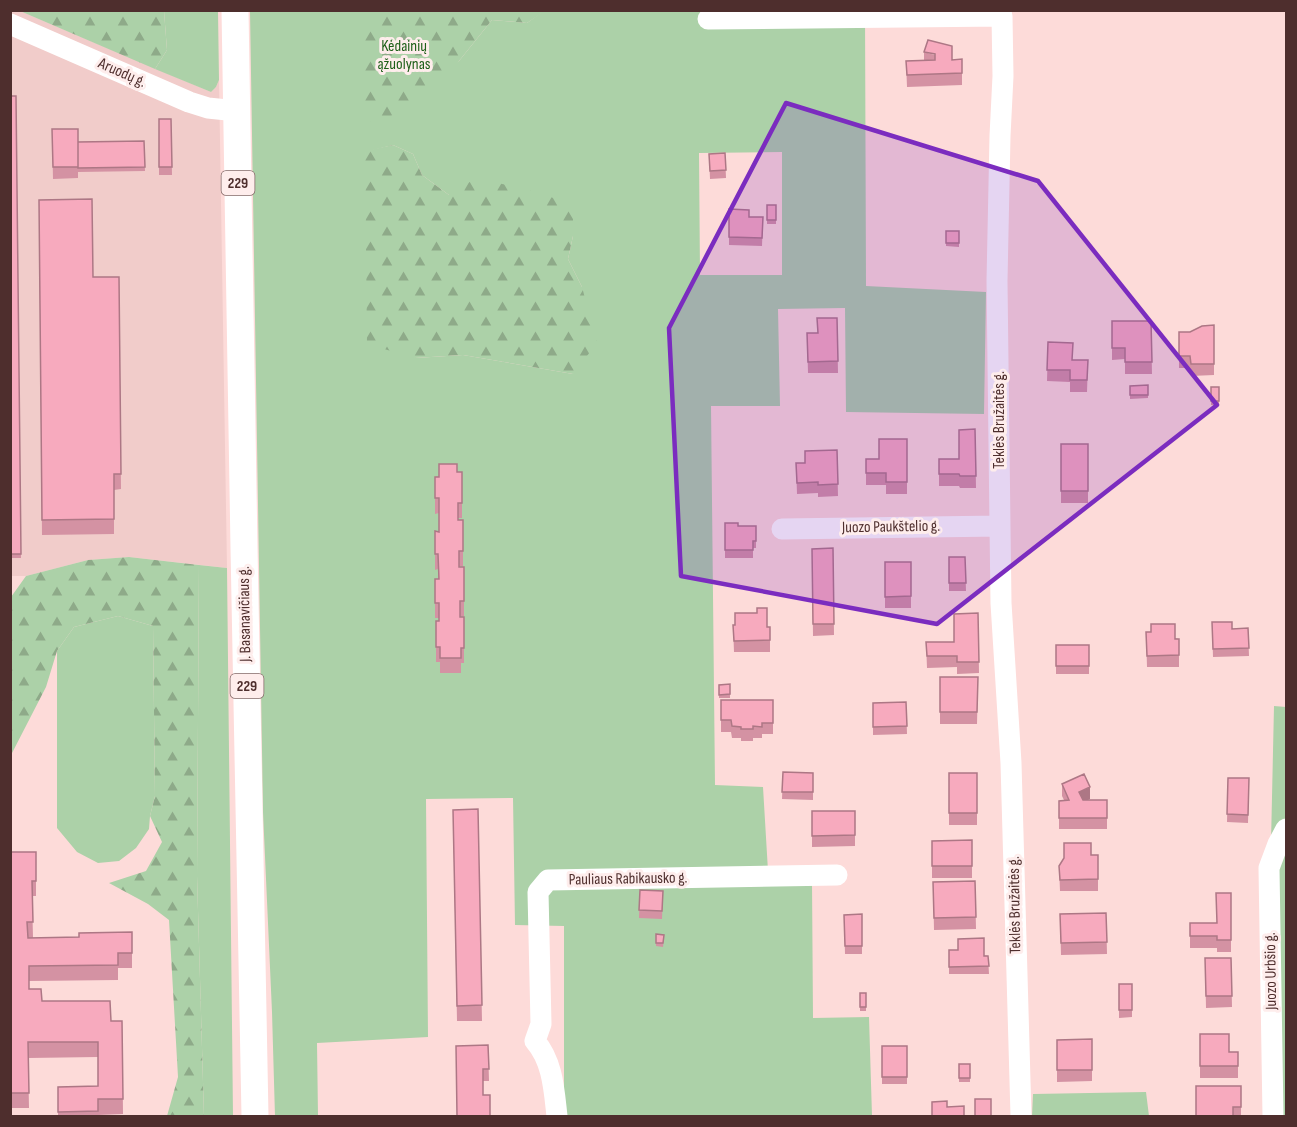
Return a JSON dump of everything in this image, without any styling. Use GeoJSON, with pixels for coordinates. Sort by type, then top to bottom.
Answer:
{"type":"FeatureCollection","features":[{"type":"Feature","properties":{"kind":"main road","name":"229"},"geometry":{"type":"LineString","coordinates":[[235,10],[237,111]]}},
{"type":"Feature","properties":{"kind":"main road","name":"J. Basanavičiaus g."},"geometry":{"type":"LineString","coordinates":[[237,111],[255,1116]]}},
{"type":"Feature","properties":{"kind":"street","name":"Teklės Bružaitės g."},"geometry":{"type":"LineString","coordinates":[[708,19],[1002,16],[1003,76],[997,281],[1001,603],[1011,763],[1021,1116]]}},
{"type":"Feature","properties":{"kind":"street","name":"Aruodų g."},"geometry":{"type":"LineString","coordinates":[[10,24],[189,102],[208,108],[237,111]]}},
{"type":"Feature","properties":{"kind":"street","name":"Juozo Paukštelio g."},"geometry":{"type":"LineString","coordinates":[[782,529],[1000,526]]}},
{"type":"Feature","properties":{"kind":"street","name":"Juozo Urbšio g."},"geometry":{"type":"LineString","coordinates":[[1273,1116],[1269,868],[1278,844],[1287,829]]}},
{"type":"Feature","properties":{"kind":"street","name":"Pauliaus Rabikausko g."},"geometry":{"type":"LineString","coordinates":[[557,1116],[552,1074],[541,1048],[535,1041],[541,1024],[538,892],[548,880],[837,875]]}},
{"type":"Feature","properties":{"kind":"highlighted area"},"geometry":{"type":"Polygon","coordinates":[[[786,103],[1038,181],[1217,405],[937,624],[681,576],[669,328],[786,103]]]}},
{"type":"Feature","properties":{"kind":"shaded area"},"geometry":{"type":"Polygon","coordinates":[[[10,11],[20,11],[211,92],[219,80],[227,568],[129,557],[88,560],[26,576],[11,576],[10,11]]]}},
{"type":"Feature","properties":{"kind":"green space","name":"Kėdainių ąžuolynas"},"geometry":{"type":"Polygon","coordinates":[[[360,10],[545,11],[527,23],[492,20],[459,61],[413,110],[360,124],[360,10]]]}},
{"type":"Feature","properties":{"kind":"green space"},"geometry":{"type":"Polygon","coordinates":[[[545,10],[865,11],[866,286],[986,292],[984,414],[846,412],[845,308],[778,309],[780,406],[711,406],[715,785],[763,787],[768,871],[812,882],[813,1018],[869,1017],[872,1116],[564,1116],[564,926],[515,925],[513,798],[426,799],[428,1037],[317,1043],[318,1116],[275,1116],[263,812],[250,11],[360,11],[360,123],[459,61],[492,20],[527,23],[545,10]],[[393,145],[365,152],[415,358],[463,355],[573,374],[582,287],[568,259],[573,236],[449,195],[422,175],[413,154],[393,145]],[[782,152],[699,153],[700,275],[782,275],[782,152]]]}},
{"type":"Feature","properties":{"kind":"green space"},"geometry":{"type":"Polygon","coordinates":[[[20,11],[164,11],[167,50],[155,69],[20,11]]]}},
{"type":"Feature","properties":{"kind":"green space"},"geometry":{"type":"Polygon","coordinates":[[[164,11],[218,11],[219,80],[211,92],[155,69],[167,50],[164,11]]]}},
{"type":"Feature","properties":{"kind":"green space"},"geometry":{"type":"Polygon","coordinates":[[[393,145],[413,154],[422,175],[449,195],[476,178],[528,190],[573,204],[573,236],[568,259],[582,287],[597,343],[573,374],[463,355],[415,358],[367,344],[365,151],[393,145]]]}},
{"type":"Feature","properties":{"kind":"green space"},"geometry":{"type":"Polygon","coordinates":[[[129,557],[199,565],[197,876],[204,1116],[167,1116],[178,1077],[169,920],[148,904],[109,883],[146,871],[162,842],[150,816],[155,796],[153,626],[118,616],[74,627],[57,651],[46,687],[11,755],[11,597],[26,576],[88,560],[129,557]]]}},
{"type":"Feature","properties":{"kind":"green space"},"geometry":{"type":"Polygon","coordinates":[[[199,565],[227,568],[233,1116],[204,1116],[197,876],[199,565]]]}},
{"type":"Feature","properties":{"kind":"green space"},"geometry":{"type":"Polygon","coordinates":[[[118,616],[153,626],[155,796],[149,829],[136,848],[119,861],[98,863],[77,852],[57,828],[57,651],[74,627],[118,616]]]}},
{"type":"Feature","properties":{"kind":"green space"},"geometry":{"type":"Polygon","coordinates":[[[1274,706],[1286,707],[1286,1116],[1265,1116],[1274,706]]]}},
{"type":"Feature","properties":{"kind":"green space"},"geometry":{"type":"Polygon","coordinates":[[[1146,1092],[1149,1116],[1032,1116],[1033,1094],[1146,1092]]]}},
{"type":"Feature","properties":{"kind":"building"},"geometry":{"type":"Polygon","coordinates":[[[928,40],[952,46],[952,60],[962,59],[962,73],[907,75],[906,61],[935,60],[935,54],[924,52],[928,40]]]}},
{"type":"Feature","properties":{"kind":"building"},"geometry":{"type":"Polygon","coordinates":[[[10,96],[16,96],[21,554],[10,554],[10,96]]]}},
{"type":"Feature","properties":{"kind":"building"},"geometry":{"type":"Polygon","coordinates":[[[159,119],[171,119],[172,167],[159,167],[159,119]]]}},
{"type":"Feature","properties":{"kind":"building"},"geometry":{"type":"Polygon","coordinates":[[[52,129],[78,129],[78,167],[53,167],[52,129]]]}},
{"type":"Feature","properties":{"kind":"building"},"geometry":{"type":"Polygon","coordinates":[[[144,141],[145,167],[78,168],[78,142],[144,141]]]}},
{"type":"Feature","properties":{"kind":"building"},"geometry":{"type":"Polygon","coordinates":[[[725,153],[726,170],[710,171],[709,154],[725,153]]]}},
{"type":"Feature","properties":{"kind":"building"},"geometry":{"type":"Polygon","coordinates":[[[92,199],[93,277],[119,277],[121,474],[114,474],[114,519],[42,520],[39,200],[92,199]]]}},
{"type":"Feature","properties":{"kind":"building"},"geometry":{"type":"Polygon","coordinates":[[[767,205],[776,205],[776,220],[767,220],[767,205]]]}},
{"type":"Feature","properties":{"kind":"building"},"geometry":{"type":"Polygon","coordinates":[[[729,209],[749,210],[749,217],[763,217],[762,238],[729,237],[729,209]]]}},
{"type":"Feature","properties":{"kind":"building"},"geometry":{"type":"Polygon","coordinates":[[[946,231],[959,231],[959,243],[946,243],[946,231]]]}},
{"type":"Feature","properties":{"kind":"building"},"geometry":{"type":"Polygon","coordinates":[[[817,318],[837,318],[838,361],[808,362],[807,333],[818,333],[817,318]]]}},
{"type":"Feature","properties":{"kind":"building"},"geometry":{"type":"Polygon","coordinates":[[[1112,321],[1151,321],[1152,362],[1125,362],[1125,348],[1112,348],[1112,321]]]}},
{"type":"Feature","properties":{"kind":"building"},"geometry":{"type":"Polygon","coordinates":[[[1214,325],[1214,364],[1191,364],[1190,356],[1179,356],[1179,332],[1190,332],[1202,326],[1214,325]]]}},
{"type":"Feature","properties":{"kind":"building"},"geometry":{"type":"Polygon","coordinates":[[[1048,342],[1073,343],[1072,360],[1088,360],[1087,380],[1070,380],[1070,370],[1047,370],[1048,342]]]}},
{"type":"Feature","properties":{"kind":"building"},"geometry":{"type":"Polygon","coordinates":[[[1148,385],[1148,395],[1130,395],[1130,386],[1148,385]]]}},
{"type":"Feature","properties":{"kind":"building"},"geometry":{"type":"Polygon","coordinates":[[[1211,387],[1219,387],[1219,401],[1211,401],[1211,387]]]}},
{"type":"Feature","properties":{"kind":"building"},"geometry":{"type":"Polygon","coordinates":[[[975,429],[976,476],[939,474],[939,459],[959,459],[959,430],[975,429]]]}},
{"type":"Feature","properties":{"kind":"building"},"geometry":{"type":"Polygon","coordinates":[[[879,439],[907,439],[907,482],[886,482],[886,473],[866,473],[866,459],[879,459],[879,439]]]}},
{"type":"Feature","properties":{"kind":"building"},"geometry":{"type":"Polygon","coordinates":[[[1061,444],[1088,444],[1088,491],[1061,491],[1061,444]]]}},
{"type":"Feature","properties":{"kind":"building"},"geometry":{"type":"Polygon","coordinates":[[[837,450],[838,484],[797,483],[796,463],[805,463],[805,451],[837,450]]]}},
{"type":"Feature","properties":{"kind":"building"},"geometry":{"type":"Polygon","coordinates":[[[439,464],[457,464],[457,472],[462,472],[462,503],[458,503],[458,520],[463,520],[463,551],[459,551],[459,567],[464,567],[464,601],[460,601],[460,617],[464,617],[464,648],[461,648],[461,658],[440,658],[440,647],[436,647],[439,603],[435,603],[435,579],[439,579],[438,554],[435,554],[435,531],[439,532],[439,498],[435,498],[435,477],[439,477],[439,464]]]}},
{"type":"Feature","properties":{"kind":"building"},"geometry":{"type":"Polygon","coordinates":[[[725,523],[756,526],[756,541],[753,541],[753,550],[725,550],[725,523]]]}},
{"type":"Feature","properties":{"kind":"building"},"geometry":{"type":"Polygon","coordinates":[[[833,548],[834,624],[813,624],[812,549],[833,548]]]}},
{"type":"Feature","properties":{"kind":"building"},"geometry":{"type":"Polygon","coordinates":[[[949,557],[965,557],[966,583],[949,583],[949,557]]]}},
{"type":"Feature","properties":{"kind":"building"},"geometry":{"type":"Polygon","coordinates":[[[885,562],[911,562],[911,596],[885,597],[885,562]]]}},
{"type":"Feature","properties":{"kind":"building"},"geometry":{"type":"Polygon","coordinates":[[[757,608],[767,608],[770,640],[734,641],[735,613],[757,613],[757,608]]]}},
{"type":"Feature","properties":{"kind":"building"},"geometry":{"type":"Polygon","coordinates":[[[978,613],[979,662],[957,662],[957,656],[927,656],[926,642],[954,642],[954,614],[978,613]]]}},
{"type":"Feature","properties":{"kind":"building"},"geometry":{"type":"Polygon","coordinates":[[[1212,622],[1232,622],[1232,629],[1248,628],[1249,648],[1213,649],[1212,622]]]}},
{"type":"Feature","properties":{"kind":"building"},"geometry":{"type":"Polygon","coordinates":[[[1151,624],[1175,624],[1175,639],[1179,639],[1179,655],[1147,656],[1146,632],[1151,632],[1151,624]]]}},
{"type":"Feature","properties":{"kind":"building"},"geometry":{"type":"Polygon","coordinates":[[[1056,645],[1089,645],[1089,666],[1056,666],[1056,645]]]}},
{"type":"Feature","properties":{"kind":"building"},"geometry":{"type":"Polygon","coordinates":[[[940,677],[978,677],[977,712],[940,712],[940,677]]]}},
{"type":"Feature","properties":{"kind":"building"},"geometry":{"type":"Polygon","coordinates":[[[730,684],[730,694],[719,695],[719,685],[730,684]]]}},
{"type":"Feature","properties":{"kind":"building"},"geometry":{"type":"Polygon","coordinates":[[[721,700],[773,700],[773,723],[762,723],[762,727],[753,726],[753,729],[732,726],[731,720],[721,720],[721,700]]]}},
{"type":"Feature","properties":{"kind":"building"},"geometry":{"type":"Polygon","coordinates":[[[906,702],[907,726],[873,727],[873,703],[906,702]]]}},
{"type":"Feature","properties":{"kind":"building"},"geometry":{"type":"Polygon","coordinates":[[[783,772],[813,773],[813,792],[782,792],[783,772]]]}},
{"type":"Feature","properties":{"kind":"building"},"geometry":{"type":"Polygon","coordinates":[[[949,773],[977,773],[977,813],[949,813],[949,773]]]}},
{"type":"Feature","properties":{"kind":"building"},"geometry":{"type":"Polygon","coordinates":[[[1084,774],[1090,787],[1079,792],[1083,800],[1107,800],[1107,818],[1059,818],[1059,801],[1069,800],[1062,784],[1084,774]]]}},
{"type":"Feature","properties":{"kind":"building"},"geometry":{"type":"Polygon","coordinates":[[[1228,778],[1249,778],[1248,815],[1227,814],[1228,778]]]}},
{"type":"Feature","properties":{"kind":"building"},"geometry":{"type":"Polygon","coordinates":[[[478,809],[482,1005],[457,1006],[453,810],[478,809]]]}},
{"type":"Feature","properties":{"kind":"building"},"geometry":{"type":"Polygon","coordinates":[[[812,811],[855,811],[855,835],[812,836],[812,811]]]}},
{"type":"Feature","properties":{"kind":"building"},"geometry":{"type":"Polygon","coordinates":[[[972,840],[972,866],[932,866],[932,841],[972,840]]]}},
{"type":"Feature","properties":{"kind":"building"},"geometry":{"type":"Polygon","coordinates":[[[1064,843],[1091,843],[1091,855],[1098,855],[1098,879],[1060,880],[1059,866],[1064,858],[1064,843]]]}},
{"type":"Feature","properties":{"kind":"building"},"geometry":{"type":"Polygon","coordinates":[[[10,852],[36,852],[36,881],[32,881],[33,922],[27,922],[28,938],[79,937],[79,933],[132,932],[132,953],[118,953],[118,965],[29,966],[29,989],[41,989],[42,1001],[110,1001],[111,1021],[122,1021],[123,1099],[98,1099],[98,1111],[58,1112],[58,1087],[98,1086],[98,1042],[28,1042],[29,1093],[10,1093],[10,852]]]}},
{"type":"Feature","properties":{"kind":"building"},"geometry":{"type":"Polygon","coordinates":[[[975,881],[976,917],[934,918],[933,882],[975,881]]]}},
{"type":"Feature","properties":{"kind":"building"},"geometry":{"type":"Polygon","coordinates":[[[640,890],[663,891],[662,911],[639,910],[640,890]]]}},
{"type":"Feature","properties":{"kind":"building"},"geometry":{"type":"Polygon","coordinates":[[[1216,893],[1231,893],[1231,940],[1217,940],[1217,936],[1190,936],[1190,923],[1217,923],[1216,893]]]}},
{"type":"Feature","properties":{"kind":"building"},"geometry":{"type":"Polygon","coordinates":[[[1106,913],[1107,942],[1061,943],[1060,914],[1106,913]]]}},
{"type":"Feature","properties":{"kind":"building"},"geometry":{"type":"Polygon","coordinates":[[[862,914],[862,946],[845,946],[844,915],[862,914]]]}},
{"type":"Feature","properties":{"kind":"building"},"geometry":{"type":"Polygon","coordinates":[[[656,934],[664,935],[663,943],[656,943],[656,934]]]}},
{"type":"Feature","properties":{"kind":"building"},"geometry":{"type":"Polygon","coordinates":[[[984,938],[984,956],[988,956],[989,966],[949,967],[949,950],[958,950],[958,939],[984,938]]]}},
{"type":"Feature","properties":{"kind":"building"},"geometry":{"type":"Polygon","coordinates":[[[1205,958],[1231,958],[1232,996],[1206,996],[1205,958]]]}},
{"type":"Feature","properties":{"kind":"building"},"geometry":{"type":"Polygon","coordinates":[[[1119,984],[1132,984],[1132,1010],[1119,1010],[1119,984]]]}},
{"type":"Feature","properties":{"kind":"building"},"geometry":{"type":"Polygon","coordinates":[[[860,993],[866,993],[866,1007],[860,1007],[860,993]]]}},
{"type":"Feature","properties":{"kind":"building"},"geometry":{"type":"Polygon","coordinates":[[[1200,1034],[1229,1034],[1229,1052],[1238,1052],[1238,1066],[1200,1066],[1200,1034]]]}},
{"type":"Feature","properties":{"kind":"building"},"geometry":{"type":"Polygon","coordinates":[[[1092,1039],[1092,1070],[1057,1070],[1057,1040],[1092,1039]]]}},
{"type":"Feature","properties":{"kind":"building"},"geometry":{"type":"Polygon","coordinates":[[[488,1045],[489,1069],[483,1069],[483,1095],[490,1095],[490,1116],[457,1116],[456,1046],[488,1045]]]}},
{"type":"Feature","properties":{"kind":"building"},"geometry":{"type":"Polygon","coordinates":[[[882,1046],[907,1046],[907,1077],[882,1077],[882,1046]]]}},
{"type":"Feature","properties":{"kind":"building"},"geometry":{"type":"Polygon","coordinates":[[[959,1064],[970,1064],[970,1078],[959,1078],[959,1064]]]}},
{"type":"Feature","properties":{"kind":"building"},"geometry":{"type":"Polygon","coordinates":[[[1196,1086],[1241,1086],[1241,1107],[1233,1107],[1233,1116],[1196,1116],[1196,1086]]]}},
{"type":"Feature","properties":{"kind":"building"},"geometry":{"type":"Polygon","coordinates":[[[975,1099],[991,1099],[991,1116],[975,1116],[975,1099]]]}},
{"type":"Feature","properties":{"kind":"building"},"geometry":{"type":"Polygon","coordinates":[[[947,1101],[947,1107],[964,1106],[964,1116],[932,1116],[932,1102],[947,1101]]]}}]}
